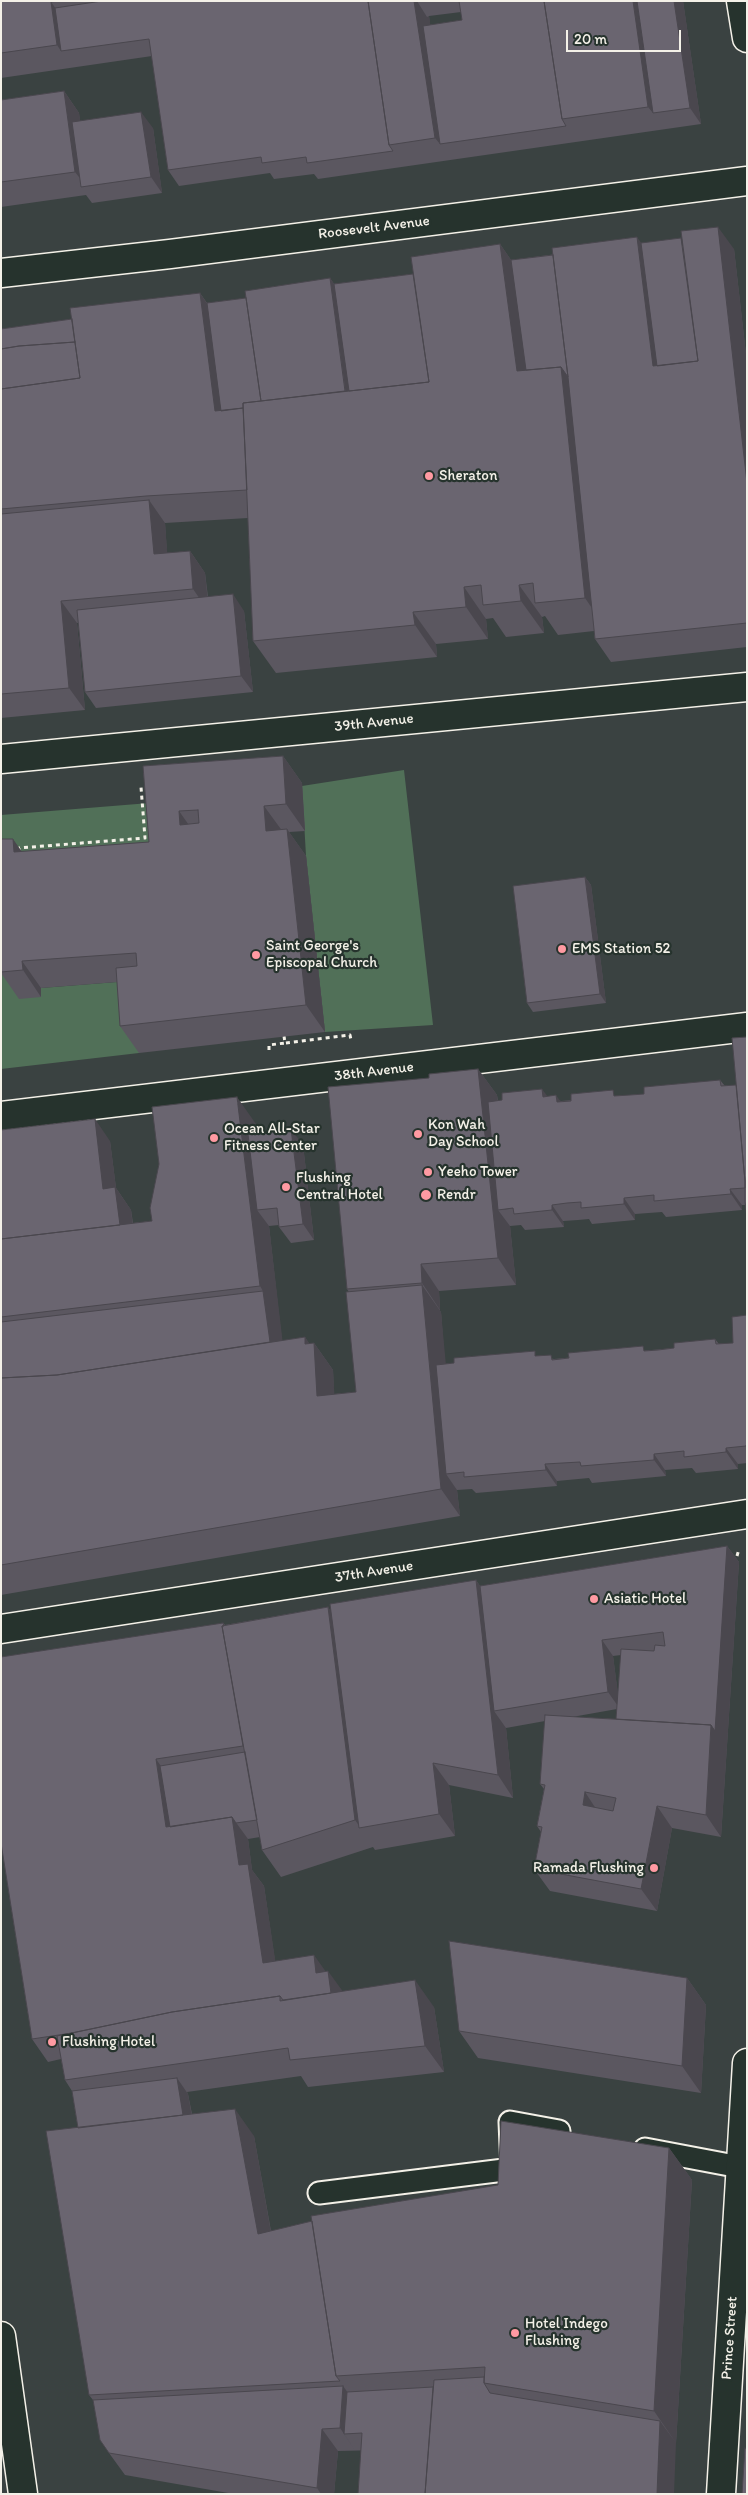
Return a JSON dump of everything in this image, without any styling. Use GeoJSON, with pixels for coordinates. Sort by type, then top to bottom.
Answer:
{"type":"FeatureCollection","features":[{"type":"Feature","properties":{"kind":"street"},"geometry":{"type":"LineString","coordinates":[[741,1],[747,38]]}},
{"type":"Feature","properties":{"kind":"street","name":"Roosevelt Avenue"},"geometry":{"type":"LineString","coordinates":[[1,273],[170,254],[747,181]]}},
{"type":"Feature","properties":{"kind":"street","name":"39th Avenue"},"geometry":{"type":"LineString","coordinates":[[1,759],[747,686]]}},
{"type":"Feature","properties":{"kind":"street","name":"38th Avenue"},"geometry":{"type":"LineString","coordinates":[[1,1116],[747,1027]]}},
{"type":"Feature","properties":{"kind":"street","name":"37th Avenue"},"geometry":{"type":"LineString","coordinates":[[1,1629],[747,1514]]}},
{"type":"Feature","properties":{"kind":"street","name":"Prince Street"},"geometry":{"type":"LineString","coordinates":[[721,2494],[736,2424],[740,2167],[747,2063]]}},
{"type":"Feature","properties":{"kind":"street"},"geometry":{"type":"LineString","coordinates":[[1,2336],[23,2494]]}},
{"type":"Feature","properties":{"kind":"lane"},"geometry":{"type":"LineString","coordinates":[[319,2192],[512,2169],[510,2122],[578,2135]]}},
{"type":"Feature","properties":{"kind":"lane"},"geometry":{"type":"LineString","coordinates":[[626,2145],[740,2167]]}},
{"type":"Feature","properties":{"kind":"path"},"geometry":{"type":"LineString","coordinates":[[10,848],[145,838],[141,787]]}},
{"type":"Feature","properties":{"kind":"path"},"geometry":{"type":"LineString","coordinates":[[18,848],[19,857]]}},
{"type":"Feature","properties":{"kind":"path"},"geometry":{"type":"LineString","coordinates":[[269,1045],[350,1035]]}},
{"type":"Feature","properties":{"kind":"path"},"geometry":{"type":"LineString","coordinates":[[284,1036],[285,1043]]}},
{"type":"Feature","properties":{"kind":"green space"},"geometry":{"type":"Polygon","coordinates":[[[404,770],[433,1025],[325,1032],[306,856],[302,786],[404,770]]]}},
{"type":"Feature","properties":{"kind":"green space"},"geometry":{"type":"Polygon","coordinates":[[[162,802],[168,869],[1,918],[1,815],[162,802]]]}},
{"type":"Feature","properties":{"kind":"green space"},"geometry":{"type":"Polygon","coordinates":[[[1,950],[41,997],[41,988],[155,979],[139,1053],[1,1069],[1,950]]]}},
{"type":"Feature","properties":{"kind":"building"},"geometry":{"type":"Polygon","coordinates":[[[1,1],[57,1],[51,2],[57,45],[1,53],[1,1]]]}},
{"type":"Feature","properties":{"kind":"building"},"geometry":{"type":"Polygon","coordinates":[[[102,1],[368,1],[389,145],[393,151],[307,163],[306,157],[262,163],[261,157],[168,170],[149,39],[61,51],[55,8],[102,1]]]}},
{"type":"Feature","properties":{"kind":"building"},"geometry":{"type":"Polygon","coordinates":[[[368,1],[414,1],[435,138],[389,145],[368,1]]]}},
{"type":"Feature","properties":{"kind":"building"},"geometry":{"type":"Polygon","coordinates":[[[459,1],[544,1],[562,119],[566,126],[440,144],[423,26],[462,20],[459,1]]]}},
{"type":"Feature","properties":{"kind":"building"},"geometry":{"type":"Polygon","coordinates":[[[544,1],[633,1],[648,107],[562,119],[544,1]]]}},
{"type":"Feature","properties":{"kind":"building"},"geometry":{"type":"Polygon","coordinates":[[[637,1],[674,1],[690,108],[653,113],[637,1]]]}},
{"type":"Feature","properties":{"kind":"building"},"geometry":{"type":"Polygon","coordinates":[[[64,91],[75,172],[1,182],[1,100],[64,91]]]}},
{"type":"Feature","properties":{"kind":"building"},"geometry":{"type":"Polygon","coordinates":[[[141,112],[151,177],[81,187],[72,122],[141,112]]]}},
{"type":"Feature","properties":{"kind":"building"},"geometry":{"type":"Polygon","coordinates":[[[718,227],[747,483],[747,623],[595,639],[568,377],[552,248],[637,237],[653,366],[698,361],[681,231],[718,227]]]}},
{"type":"Feature","properties":{"kind":"building"},"geometry":{"type":"Polygon","coordinates":[[[681,238],[698,361],[657,366],[641,243],[681,238]]]}},
{"type":"Feature","properties":{"kind":"building","name":"Sheraton"},"geometry":{"type":"Polygon","coordinates":[[[500,244],[517,371],[561,367],[585,598],[535,603],[533,583],[519,585],[521,601],[483,605],[481,585],[464,587],[466,607],[413,612],[415,625],[253,641],[243,403],[429,382],[411,257],[500,244]]]}},
{"type":"Feature","properties":{"kind":"building"},"geometry":{"type":"Polygon","coordinates":[[[553,255],[568,377],[561,367],[526,370],[511,260],[553,255]]]}},
{"type":"Feature","properties":{"kind":"building"},"geometry":{"type":"Polygon","coordinates":[[[413,274],[429,382],[349,391],[334,284],[413,274]]]}},
{"type":"Feature","properties":{"kind":"building"},"geometry":{"type":"Polygon","coordinates":[[[330,278],[345,391],[261,401],[245,291],[330,278]]]}},
{"type":"Feature","properties":{"kind":"building"},"geometry":{"type":"Polygon","coordinates":[[[200,293],[215,411],[243,408],[247,490],[146,496],[1,509],[1,389],[80,378],[70,308],[200,293]]]}},
{"type":"Feature","properties":{"kind":"building"},"geometry":{"type":"Polygon","coordinates":[[[246,298],[261,401],[243,403],[243,408],[221,411],[207,303],[246,298]]]}},
{"type":"Feature","properties":{"kind":"building"},"geometry":{"type":"Polygon","coordinates":[[[72,319],[75,342],[1,349],[1,329],[72,319]]]}},
{"type":"Feature","properties":{"kind":"building"},"geometry":{"type":"Polygon","coordinates":[[[75,342],[80,378],[1,389],[1,349],[75,342]]]}},
{"type":"Feature","properties":{"kind":"building"},"geometry":{"type":"Polygon","coordinates":[[[149,500],[154,554],[190,551],[193,589],[61,601],[69,688],[1,694],[1,514],[149,500]]]}},
{"type":"Feature","properties":{"kind":"building"},"geometry":{"type":"Polygon","coordinates":[[[233,594],[241,676],[85,692],[77,610],[233,594]]]}},
{"type":"Feature","properties":{"kind":"building"},"geometry":{"type":"Polygon","coordinates":[[[283,756],[286,804],[264,806],[266,831],[287,829],[306,1005],[120,1026],[116,968],[137,966],[136,953],[22,961],[23,970],[1,972],[1,839],[13,839],[14,852],[149,842],[143,766],[283,756]],[[198,810],[179,811],[180,825],[199,823],[198,810]]]}},
{"type":"Feature","properties":{"kind":"building","name":"EMS Station 52"},"geometry":{"type":"Polygon","coordinates":[[[585,877],[600,994],[527,1003],[513,886],[585,877]]]}},
{"type":"Feature","properties":{"kind":"building"},"geometry":{"type":"Polygon","coordinates":[[[747,1037],[747,1218],[732,1038],[747,1037]]]}},
{"type":"Feature","properties":{"kind":"building","name":"Yeeho Tower"},"geometry":{"type":"Polygon","coordinates":[[[478,1069],[498,1258],[421,1264],[422,1283],[347,1289],[328,1087],[429,1078],[429,1074],[478,1069]]]}},
{"type":"Feature","properties":{"kind":"building"},"geometry":{"type":"Polygon","coordinates":[[[720,1080],[721,1086],[736,1085],[745,1188],[730,1189],[731,1194],[654,1201],[654,1195],[624,1198],[624,1204],[581,1208],[581,1202],[567,1203],[552,1205],[552,1210],[514,1214],[513,1208],[498,1210],[488,1102],[502,1100],[502,1093],[542,1089],[543,1097],[556,1095],[557,1102],[571,1101],[571,1094],[613,1090],[614,1096],[644,1094],[644,1087],[720,1080]]]}},
{"type":"Feature","properties":{"kind":"building"},"geometry":{"type":"Polygon","coordinates":[[[237,1097],[260,1286],[1,1317],[1,1239],[152,1221],[150,1208],[159,1164],[152,1107],[237,1097]]]}},
{"type":"Feature","properties":{"kind":"building"},"geometry":{"type":"Polygon","coordinates":[[[95,1119],[103,1189],[115,1187],[120,1225],[1,1239],[1,1130],[95,1119]]]}},
{"type":"Feature","properties":{"kind":"building","name":"Flushing Central Hotel"},"geometry":{"type":"Polygon","coordinates":[[[291,1129],[303,1224],[279,1227],[277,1208],[257,1210],[248,1134],[291,1129]]]}},
{"type":"Feature","properties":{"kind":"building"},"geometry":{"type":"Polygon","coordinates":[[[422,1285],[441,1489],[1,1565],[1,1378],[57,1375],[305,1337],[305,1344],[314,1343],[317,1396],[356,1392],[346,1292],[422,1285]]]}},
{"type":"Feature","properties":{"kind":"building"},"geometry":{"type":"Polygon","coordinates":[[[263,1291],[270,1342],[57,1375],[1,1378],[1,1322],[263,1291]]]}},
{"type":"Feature","properties":{"kind":"building"},"geometry":{"type":"Polygon","coordinates":[[[747,1315],[746,1446],[726,1448],[726,1452],[684,1457],[684,1451],[654,1454],[654,1460],[581,1466],[580,1462],[545,1464],[546,1470],[464,1477],[464,1472],[446,1474],[436,1365],[454,1363],[454,1358],[535,1351],[535,1356],[551,1355],[552,1360],[569,1358],[568,1353],[643,1346],[644,1351],[658,1350],[674,1348],[674,1343],[715,1339],[716,1344],[733,1343],[732,1317],[747,1315]]]}},
{"type":"Feature","properties":{"kind":"building"},"geometry":{"type":"Polygon","coordinates":[[[727,1546],[715,1731],[711,1725],[616,1719],[621,1649],[654,1651],[655,1645],[665,1646],[663,1632],[602,1640],[608,1692],[494,1711],[480,1586],[727,1546]]]}},
{"type":"Feature","properties":{"kind":"building"},"geometry":{"type":"Polygon","coordinates":[[[476,1580],[498,1775],[433,1763],[439,1814],[359,1828],[330,1604],[476,1580]]]}},
{"type":"Feature","properties":{"kind":"building"},"geometry":{"type":"Polygon","coordinates":[[[328,1607],[355,1820],[262,1850],[222,1626],[328,1607]]]}},
{"type":"Feature","properties":{"kind":"building"},"geometry":{"type":"Polygon","coordinates":[[[223,1623],[243,1746],[156,1759],[166,1827],[232,1817],[239,1865],[248,1864],[263,1963],[314,1955],[316,1973],[328,1971],[331,1993],[283,2000],[280,1996],[172,2012],[72,2033],[32,2039],[1,1843],[1,1657],[223,1623]]]}},
{"type":"Feature","properties":{"kind":"building"},"geometry":{"type":"Polygon","coordinates":[[[545,1715],[711,1725],[706,1815],[657,1806],[641,1889],[534,1869],[542,1827],[537,1826],[545,1785],[540,1784],[545,1715]],[[585,1792],[583,1805],[613,1811],[616,1798],[585,1792]]]}},
{"type":"Feature","properties":{"kind":"building"},"geometry":{"type":"Polygon","coordinates":[[[245,1752],[257,1820],[236,1823],[232,1817],[170,1827],[160,1766],[245,1752]]]}},
{"type":"Feature","properties":{"kind":"building"},"geometry":{"type":"Polygon","coordinates":[[[449,1941],[687,1978],[682,2066],[459,2031],[449,1941]]]}},
{"type":"Feature","properties":{"kind":"building"},"geometry":{"type":"Polygon","coordinates":[[[415,1980],[425,2046],[290,2060],[288,2048],[65,2080],[57,2036],[172,2012],[280,1996],[280,2001],[415,1980]]]}},
{"type":"Feature","properties":{"kind":"building"},"geometry":{"type":"Polygon","coordinates":[[[177,2078],[183,2115],[78,2128],[72,2091],[177,2078]]]}},
{"type":"Feature","properties":{"kind":"building"},"geometry":{"type":"Polygon","coordinates":[[[235,2109],[258,2234],[312,2221],[336,2376],[340,2381],[89,2395],[46,2131],[235,2109]]]}},
{"type":"Feature","properties":{"kind":"building","name":"Hotel Indego Flushing"},"geometry":{"type":"Polygon","coordinates":[[[501,2121],[669,2148],[654,2411],[484,2383],[485,2367],[336,2376],[311,2216],[498,2185],[501,2121]]]}},
{"type":"Feature","properties":{"kind":"building"},"geometry":{"type":"Polygon","coordinates":[[[484,2377],[484,2383],[490,2393],[660,2421],[657,2494],[425,2494],[434,2380],[484,2377]]]}},
{"type":"Feature","properties":{"kind":"building"},"geometry":{"type":"Polygon","coordinates":[[[343,2386],[340,2428],[322,2429],[317,2488],[109,2453],[100,2440],[93,2400],[343,2386]]]}},
{"type":"Feature","properties":{"kind":"building"},"geometry":{"type":"Polygon","coordinates":[[[433,2387],[425,2494],[358,2494],[362,2433],[344,2434],[347,2392],[433,2387]]]}},
{"type":"Feature","properties":{"kind":"building"},"geometry":{"type":"Polygon","coordinates":[[[745,2448],[747,2449],[747,2494],[742,2494],[745,2448]]]}},
{"type":"Feature","properties":{"kind":"place","name":"Sheraton"},"geometry":{"type":"Point","coordinates":[429,476]}},
{"type":"Feature","properties":{"kind":"place","name":"EMS Station 52"},"geometry":{"type":"Point","coordinates":[562,949]}},
{"type":"Feature","properties":{"kind":"place","name":"Saint George's Episcopal Church"},"geometry":{"type":"Point","coordinates":[256,955]}},
{"type":"Feature","properties":{"kind":"place","name":"Kon Wah Day School"},"geometry":{"type":"Point","coordinates":[418,1134]}},
{"type":"Feature","properties":{"kind":"place","name":"Ocean All-Star Fitness Center"},"geometry":{"type":"Point","coordinates":[214,1138]}},
{"type":"Feature","properties":{"kind":"place","name":"Yeeho Tower"},"geometry":{"type":"Point","coordinates":[428,1172]}},
{"type":"Feature","properties":{"kind":"place","name":"Flushing Central Hotel"},"geometry":{"type":"Point","coordinates":[286,1187]}},
{"type":"Feature","properties":{"kind":"place","name":"Rendr"},"geometry":{"type":"Point","coordinates":[426,1195]}},
{"type":"Feature","properties":{"kind":"place","name":"Asiatic Hotel"},"geometry":{"type":"Point","coordinates":[594,1599]}},
{"type":"Feature","properties":{"kind":"place","name":"Ramada Flushing"},"geometry":{"type":"Point","coordinates":[654,1868]}},
{"type":"Feature","properties":{"kind":"place","name":"Flushing Hotel"},"geometry":{"type":"Point","coordinates":[52,2042]}},
{"type":"Feature","properties":{"kind":"place","name":"Hotel Indego Flushing"},"geometry":{"type":"Point","coordinates":[515,2333]}}]}
